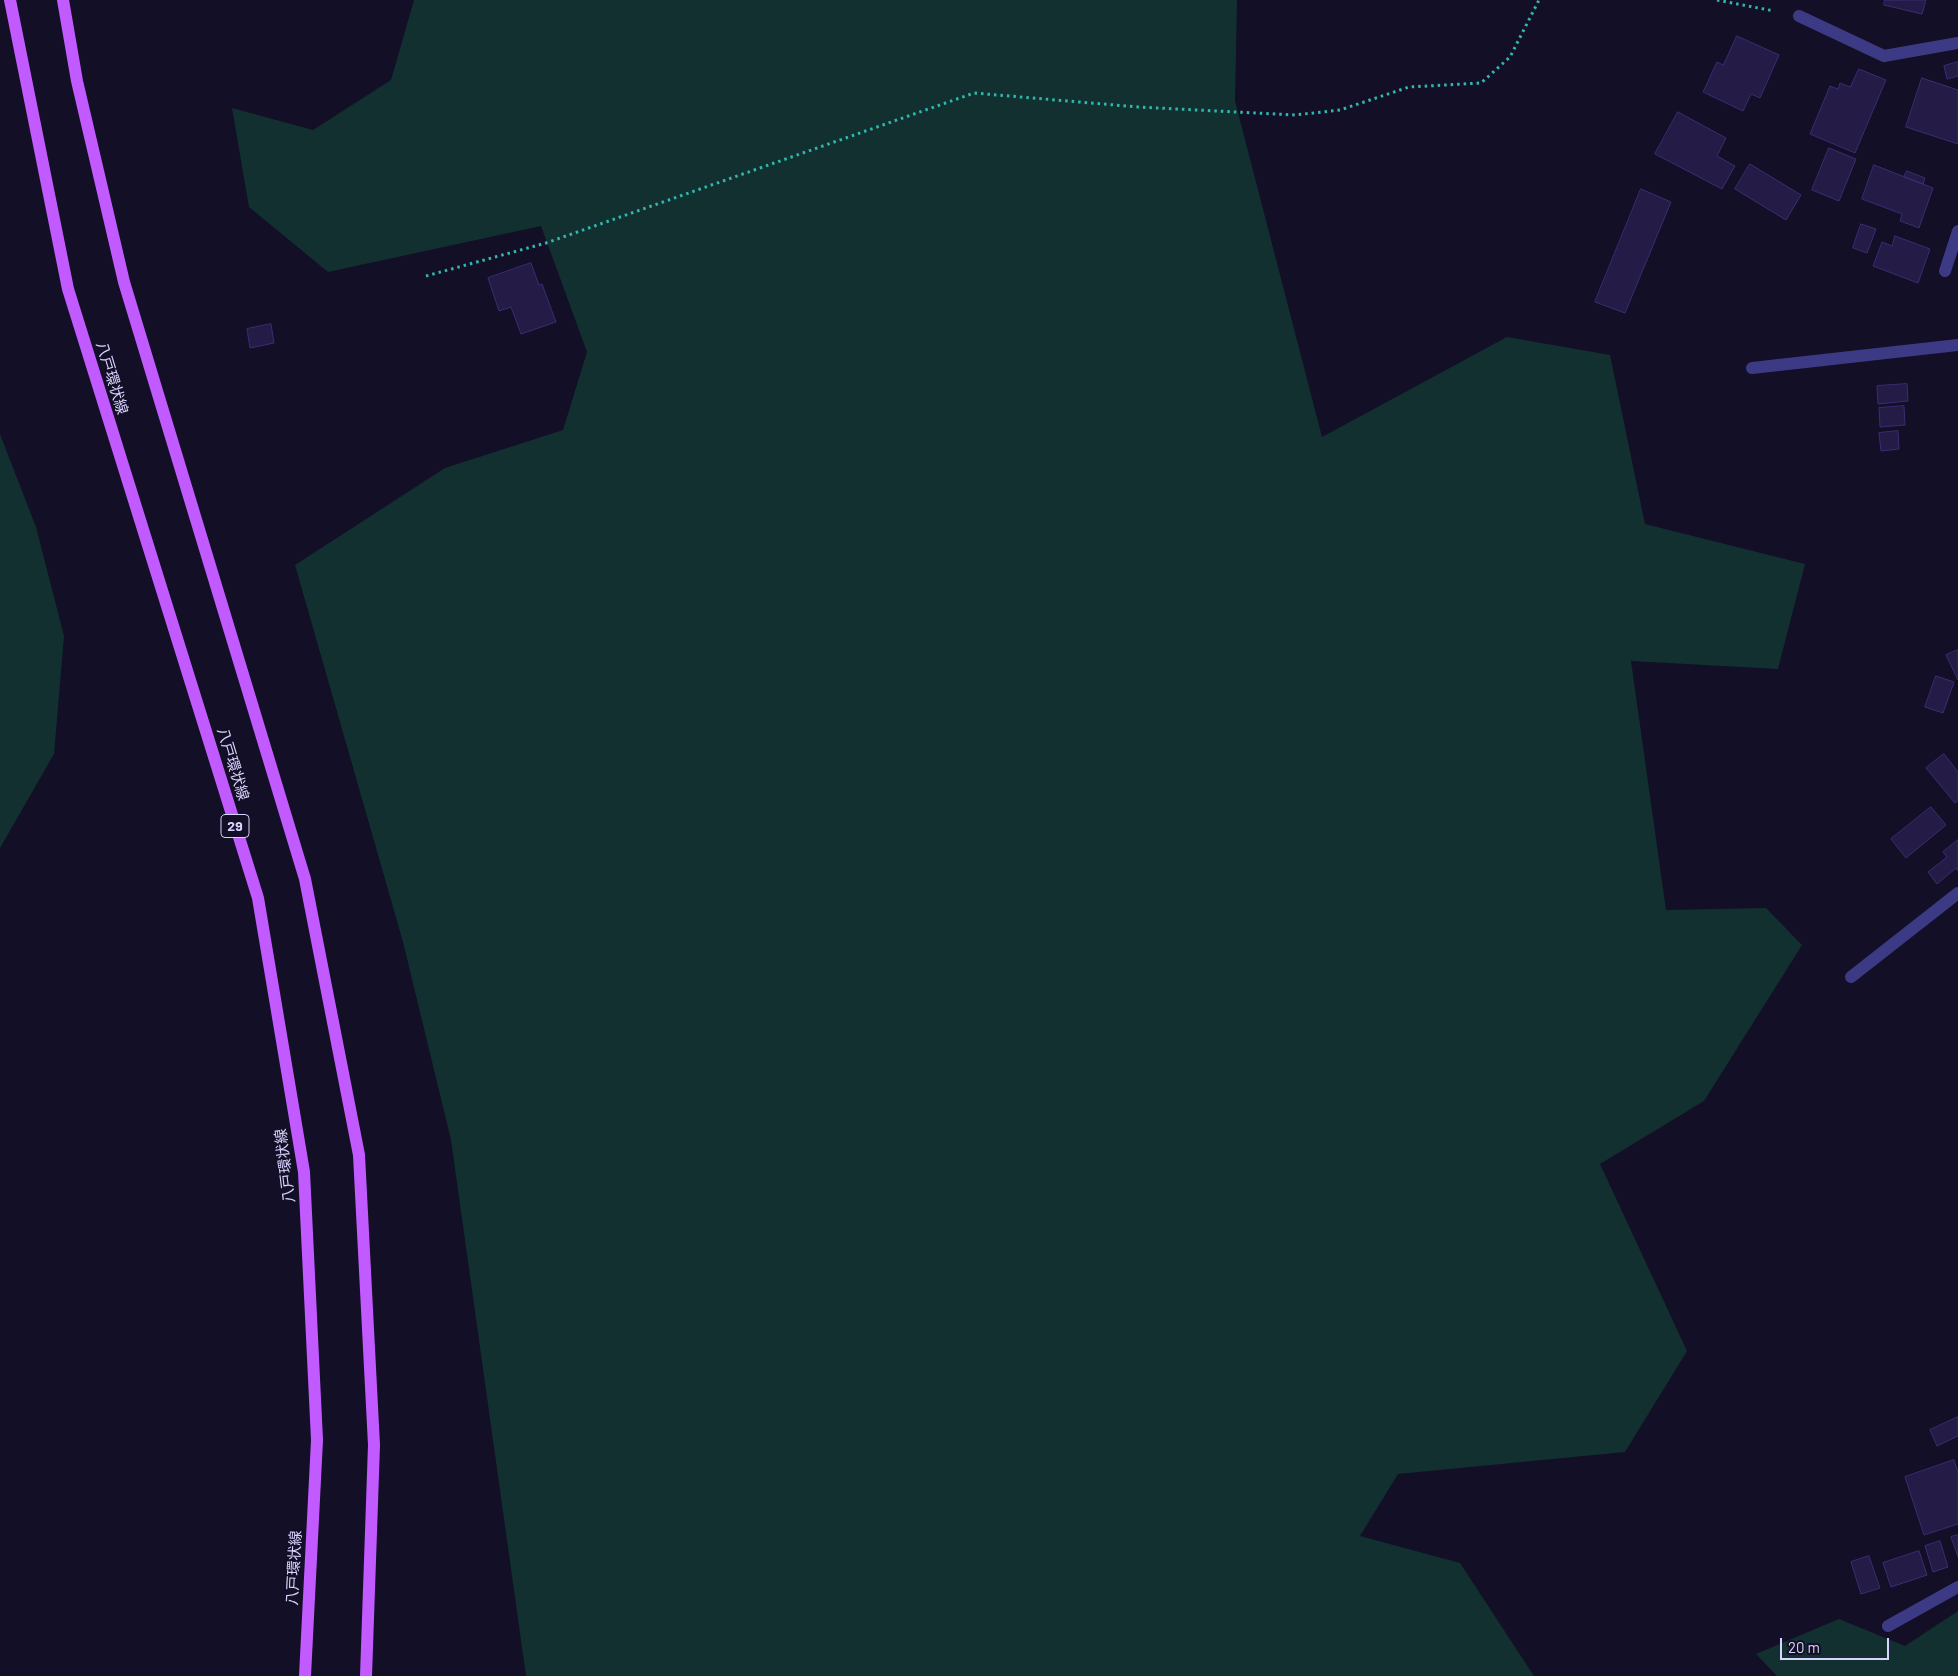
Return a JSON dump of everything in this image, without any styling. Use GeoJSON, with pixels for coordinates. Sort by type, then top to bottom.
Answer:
{"type":"FeatureCollection","features":[{"type":"Feature","properties":{"kind":"main road","name":"八戸環状線"},"geometry":{"type":"LineString","coordinates":[[10,0],[68,288],[258,898],[304,1172],[317,1440],[305,1676]]}},
{"type":"Feature","properties":{"kind":"main road"},"geometry":{"type":"LineString","coordinates":[[63,0],[77,81],[124,282],[305,879],[359,1155],[374,1445],[366,1676]]}},
{"type":"Feature","properties":{"kind":"street"},"geometry":{"type":"LineString","coordinates":[[1799,16],[1884,56],[1958,43]]}},
{"type":"Feature","properties":{"kind":"street"},"geometry":{"type":"LineString","coordinates":[[1945,271],[1958,231]]}},
{"type":"Feature","properties":{"kind":"street"},"geometry":{"type":"LineString","coordinates":[[1752,368],[1958,345]]}},
{"type":"Feature","properties":{"kind":"street"},"geometry":{"type":"LineString","coordinates":[[1851,977],[1958,893]]}},
{"type":"Feature","properties":{"kind":"street"},"geometry":{"type":"LineString","coordinates":[[1888,1626],[1958,1587]]}},
{"type":"Feature","properties":{"kind":"path"},"geometry":{"type":"LineString","coordinates":[[426,276],[546,243],[974,93],[1138,107],[1295,115],[1340,110],[1409,87],[1481,83],[1510,57],[1539,0]]}},
{"type":"Feature","properties":{"kind":"path"},"geometry":{"type":"LineString","coordinates":[[1717,0],[1799,16]]}},
{"type":"Feature","properties":{"kind":"green space"},"geometry":{"type":"Polygon","coordinates":[[[414,0],[1237,0],[1235,101],[1322,437],[1507,337],[1610,355],[1645,524],[1805,564],[1778,669],[1631,661],[1666,910],[1766,908],[1802,945],[1704,1101],[1600,1164],[1687,1351],[1625,1452],[1398,1474],[1360,1536],[1460,1563],[1534,1676],[526,1676],[451,1140],[403,942],[295,565],[445,468],[563,430],[587,352],[541,226],[328,272],[249,207],[232,108],[313,130],[391,80],[414,0]]]}},
{"type":"Feature","properties":{"kind":"green space"},"geometry":{"type":"Polygon","coordinates":[[[0,434],[36,527],[64,636],[54,754],[0,848],[0,434]]]}},
{"type":"Feature","properties":{"kind":"green space"},"geometry":{"type":"Polygon","coordinates":[[[1958,1611],[1958,1676],[1777,1676],[1756,1654],[1839,1619],[1905,1646],[1958,1611]]]}},
{"type":"Feature","properties":{"kind":"building"},"geometry":{"type":"Polygon","coordinates":[[[1885,0],[1926,0],[1922,14],[1884,5],[1885,0]]]}},
{"type":"Feature","properties":{"kind":"building"},"geometry":{"type":"Polygon","coordinates":[[[1737,36],[1779,55],[1760,98],[1751,94],[1743,111],[1703,92],[1717,62],[1723,65],[1737,36]]]}},
{"type":"Feature","properties":{"kind":"building"},"geometry":{"type":"Polygon","coordinates":[[[1958,62],[1958,76],[1947,79],[1944,66],[1958,62]]]}},
{"type":"Feature","properties":{"kind":"building"},"geometry":{"type":"Polygon","coordinates":[[[1859,69],[1886,80],[1855,153],[1810,134],[1830,86],[1838,89],[1840,83],[1850,87],[1859,69]]]}},
{"type":"Feature","properties":{"kind":"building"},"geometry":{"type":"Polygon","coordinates":[[[1922,78],[1958,90],[1958,144],[1906,127],[1922,78]]]}},
{"type":"Feature","properties":{"kind":"building"},"geometry":{"type":"Polygon","coordinates":[[[1678,112],[1726,138],[1717,156],[1735,166],[1722,189],[1655,154],[1678,112]]]}},
{"type":"Feature","properties":{"kind":"building"},"geometry":{"type":"Polygon","coordinates":[[[1829,148],[1856,159],[1839,201],[1812,190],[1829,148]]]}},
{"type":"Feature","properties":{"kind":"building"},"geometry":{"type":"Polygon","coordinates":[[[1750,164],[1801,195],[1786,220],[1735,189],[1750,164]]]}},
{"type":"Feature","properties":{"kind":"building"},"geometry":{"type":"Polygon","coordinates":[[[1874,165],[1933,188],[1919,228],[1900,221],[1902,214],[1862,199],[1874,165]]]}},
{"type":"Feature","properties":{"kind":"building"},"geometry":{"type":"Polygon","coordinates":[[[1907,171],[1925,178],[1923,184],[1904,177],[1907,171]]]}},
{"type":"Feature","properties":{"kind":"building"},"geometry":{"type":"Polygon","coordinates":[[[1641,189],[1671,202],[1625,313],[1595,302],[1641,189]]]}},
{"type":"Feature","properties":{"kind":"building"},"geometry":{"type":"Polygon","coordinates":[[[1861,224],[1876,229],[1867,253],[1853,248],[1861,224]]]}},
{"type":"Feature","properties":{"kind":"building"},"geometry":{"type":"Polygon","coordinates":[[[1895,236],[1930,249],[1918,283],[1873,266],[1882,242],[1892,246],[1895,236]]]}},
{"type":"Feature","properties":{"kind":"building"},"geometry":{"type":"Polygon","coordinates":[[[531,263],[539,285],[542,284],[556,322],[521,334],[511,307],[499,311],[488,278],[531,263]]]}},
{"type":"Feature","properties":{"kind":"building"},"geometry":{"type":"Polygon","coordinates":[[[271,324],[274,343],[250,348],[247,329],[271,324]]]}},
{"type":"Feature","properties":{"kind":"building"},"geometry":{"type":"Polygon","coordinates":[[[1907,384],[1908,401],[1878,404],[1877,386],[1907,384]]]}},
{"type":"Feature","properties":{"kind":"building"},"geometry":{"type":"Polygon","coordinates":[[[1904,406],[1905,425],[1880,427],[1879,408],[1904,406]]]}},
{"type":"Feature","properties":{"kind":"building"},"geometry":{"type":"Polygon","coordinates":[[[1898,431],[1899,449],[1881,451],[1879,433],[1898,431]]]}},
{"type":"Feature","properties":{"kind":"building"},"geometry":{"type":"Polygon","coordinates":[[[1958,650],[1958,680],[1946,655],[1958,650]]]}},
{"type":"Feature","properties":{"kind":"building"},"geometry":{"type":"Polygon","coordinates":[[[1936,676],[1954,682],[1943,713],[1925,707],[1936,676]]]}},
{"type":"Feature","properties":{"kind":"building"},"geometry":{"type":"Polygon","coordinates":[[[1944,754],[1958,772],[1958,801],[1955,803],[1926,768],[1944,754]]]}},
{"type":"Feature","properties":{"kind":"building"},"geometry":{"type":"Polygon","coordinates":[[[1931,807],[1946,825],[1906,858],[1891,839],[1931,807]]]}},
{"type":"Feature","properties":{"kind":"building"},"geometry":{"type":"Polygon","coordinates":[[[1958,840],[1958,871],[1956,868],[1937,884],[1928,872],[1947,857],[1943,852],[1958,840]]]}},
{"type":"Feature","properties":{"kind":"building"},"geometry":{"type":"Polygon","coordinates":[[[1958,1417],[1958,1436],[1937,1446],[1930,1430],[1958,1417]]]}},
{"type":"Feature","properties":{"kind":"building"},"geometry":{"type":"Polygon","coordinates":[[[1954,1460],[1958,1472],[1958,1524],[1924,1535],[1905,1477],[1954,1460]]]}},
{"type":"Feature","properties":{"kind":"building"},"geometry":{"type":"Polygon","coordinates":[[[1958,1535],[1958,1557],[1951,1537],[1958,1535]]]}},
{"type":"Feature","properties":{"kind":"building"},"geometry":{"type":"Polygon","coordinates":[[[1940,1541],[1948,1567],[1933,1572],[1925,1546],[1940,1541]]]}},
{"type":"Feature","properties":{"kind":"building"},"geometry":{"type":"Polygon","coordinates":[[[1919,1551],[1927,1575],[1891,1587],[1883,1563],[1919,1551]]]}},
{"type":"Feature","properties":{"kind":"building"},"geometry":{"type":"Polygon","coordinates":[[[1869,1556],[1880,1588],[1861,1594],[1851,1562],[1869,1556]]]}}]}
